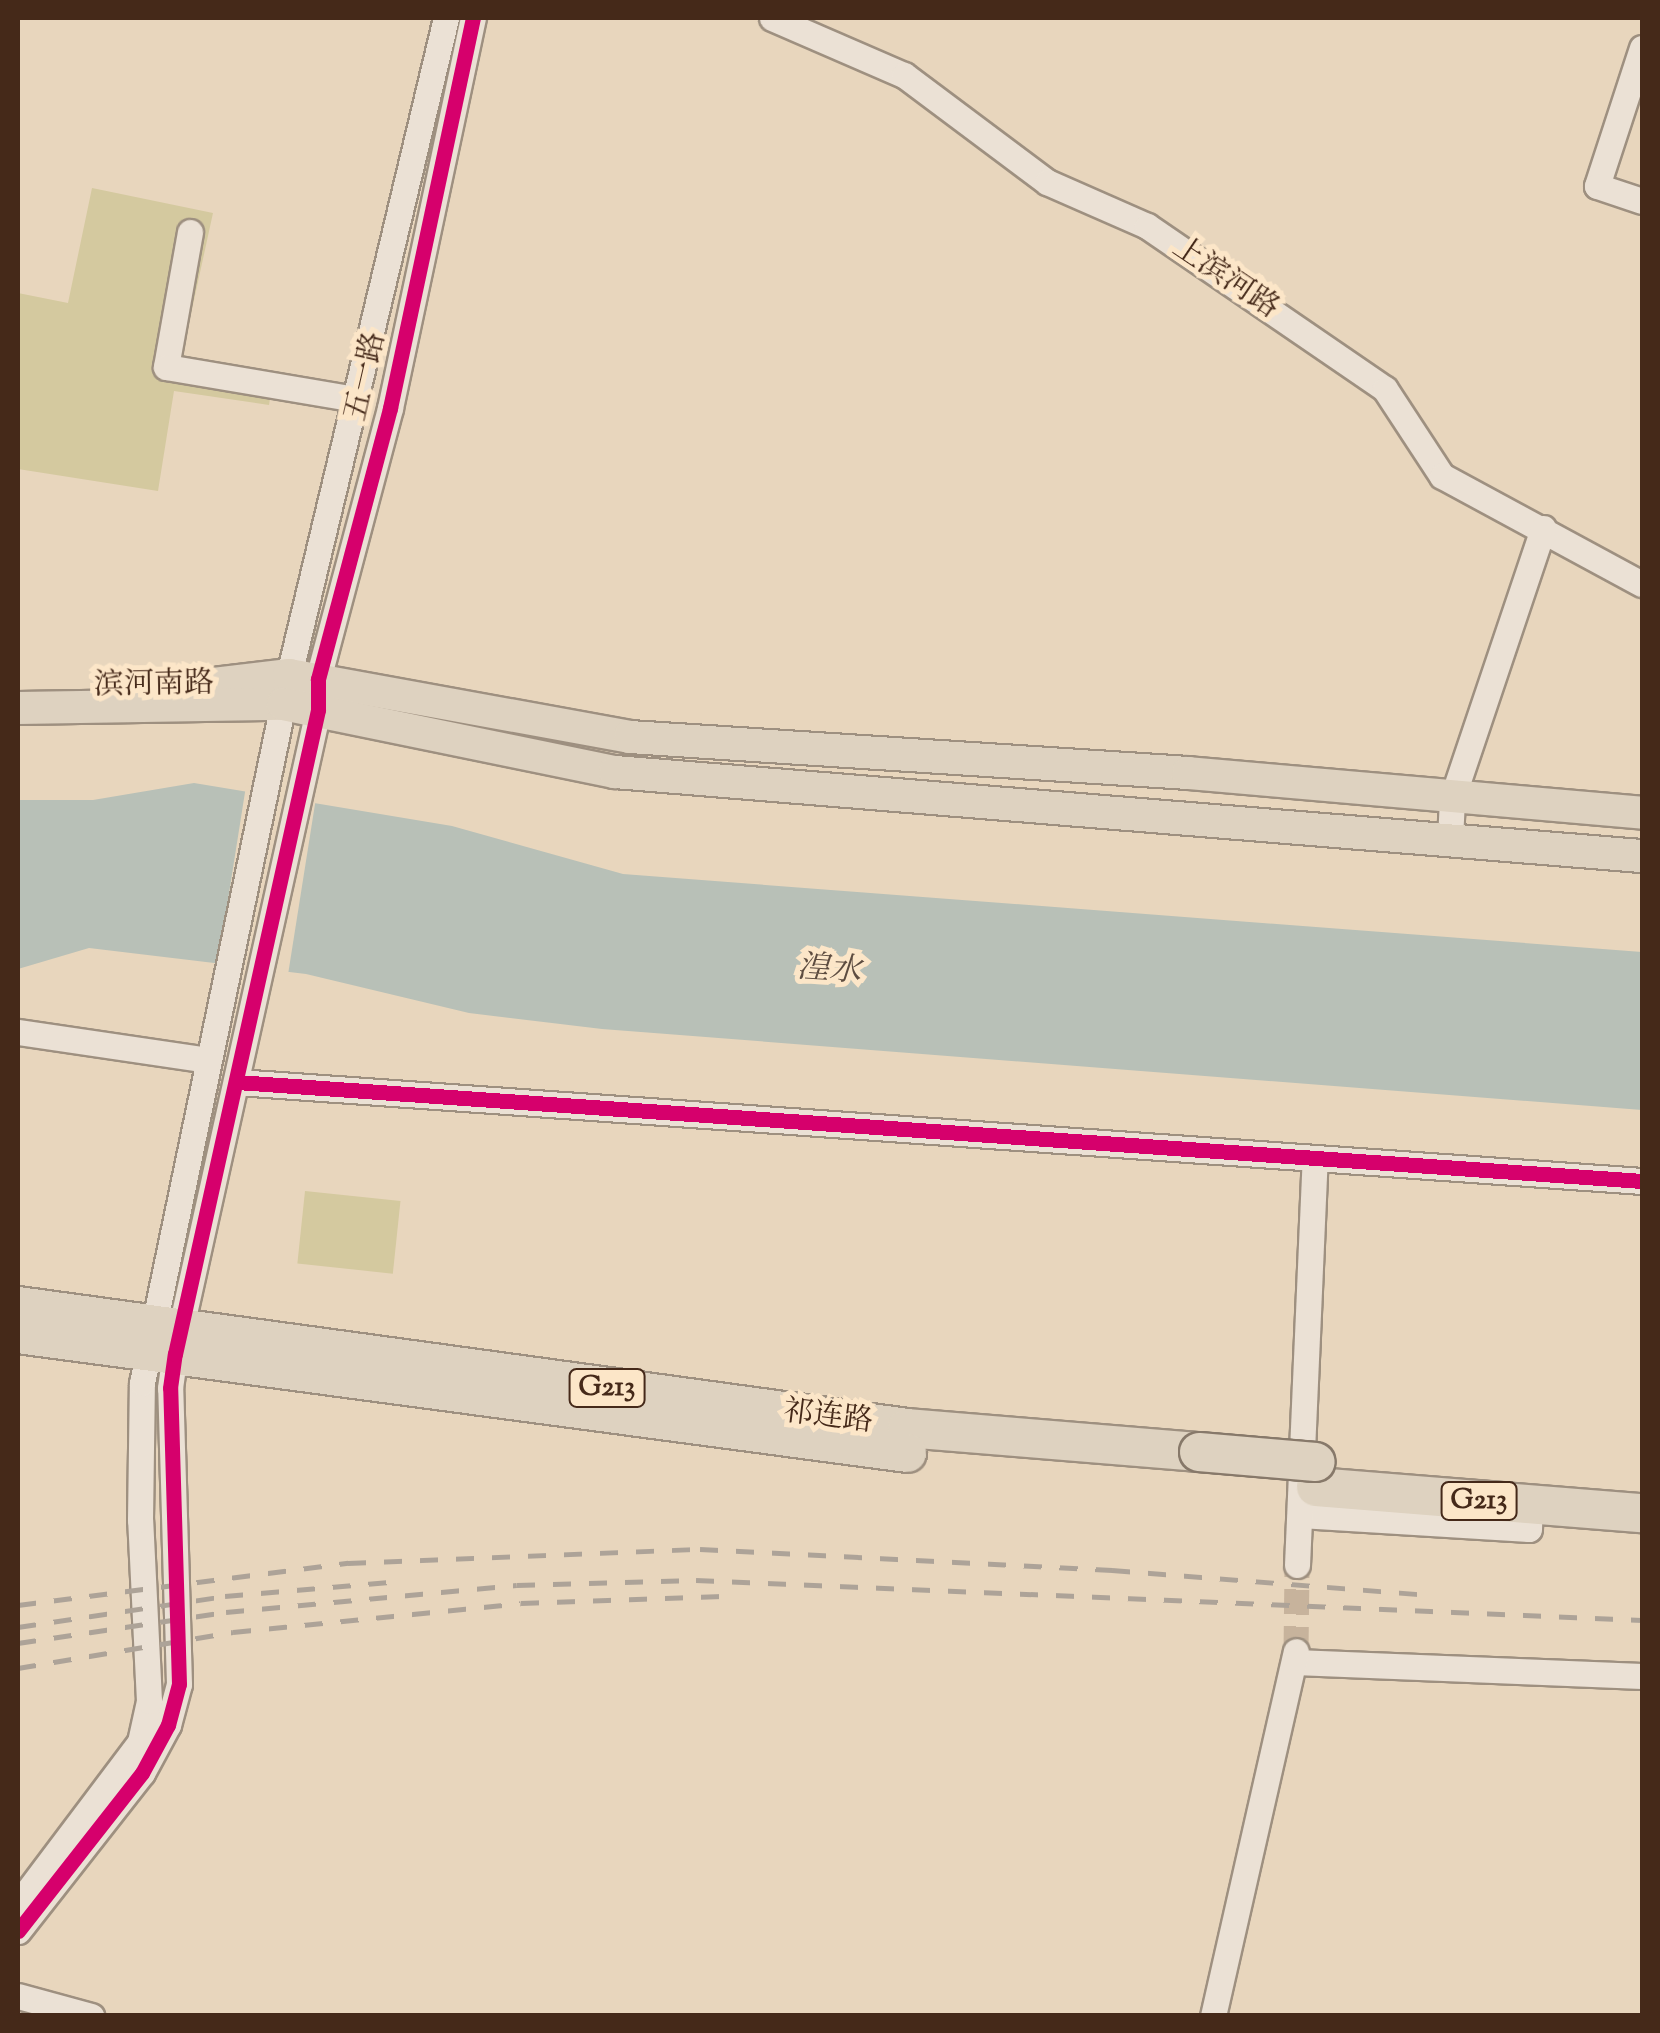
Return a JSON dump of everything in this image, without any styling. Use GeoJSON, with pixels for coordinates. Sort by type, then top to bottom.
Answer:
{"type":"FeatureCollection","features":[{"type":"Feature","properties":{"kind":"highway","name":"祁连路"},"geometry":{"type":"LineString","coordinates":[[18,1306],[165,1340]]}},
{"type":"Feature","properties":{"kind":"highway","name":"祁连路"},"geometry":{"type":"LineString","coordinates":[[18,1334],[165,1340],[908,1428],[1199,1466],[1311,1488],[1642,1512]]}},
{"type":"Feature","properties":{"kind":"highway","name":"祁连路"},"geometry":{"type":"LineString","coordinates":[[1311,1488],[1642,1490]]}},
{"type":"Feature","properties":{"kind":"main road","name":"滨河南路"},"geometry":{"type":"LineString","coordinates":[[18,688],[229,685],[302,692]]}},
{"type":"Feature","properties":{"kind":"main road"},"geometry":{"type":"LineString","coordinates":[[18,708],[302,692],[630,737],[1188,773],[1452,800],[1642,813]]}},
{"type":"Feature","properties":{"kind":"main road"},"geometry":{"type":"LineString","coordinates":[[302,692],[615,772],[1642,856]]}},
{"type":"Feature","properties":{"kind":"street","name":"五一路"},"geometry":{"type":"LineString","coordinates":[[165,1340],[236,1082],[245,1022],[310,748],[302,692],[356,399],[446,18]]}},
{"type":"Feature","properties":{"kind":"street","name":"五一路"},"geometry":{"type":"LineString","coordinates":[[165,1340],[214,1016],[279,742],[302,692],[390,408],[473,18]]}},
{"type":"Feature","properties":{"kind":"street","name":"上滨河路"},"geometry":{"type":"LineString","coordinates":[[772,18],[904,75],[1047,182],[1147,226],[1385,389],[1442,476],[1642,584]]}},
{"type":"Feature","properties":{"kind":"street"},"geometry":{"type":"LineString","coordinates":[[1642,48],[1596,186],[1642,200]]}},
{"type":"Feature","properties":{"kind":"street"},"geometry":{"type":"LineString","coordinates":[[190,232],[166,367],[356,399]]}},
{"type":"Feature","properties":{"kind":"street"},"geometry":{"type":"LineString","coordinates":[[1450,839],[1452,800],[1543,528]]}},
{"type":"Feature","properties":{"kind":"street"},"geometry":{"type":"LineString","coordinates":[[18,1032],[207,1060]]}},
{"type":"Feature","properties":{"kind":"street"},"geometry":{"type":"LineString","coordinates":[[236,1082],[1642,1181]]}},
{"type":"Feature","properties":{"kind":"street"},"geometry":{"type":"LineString","coordinates":[[1297,1565],[1311,1488],[1316,1158]]}},
{"type":"Feature","properties":{"kind":"street"},"geometry":{"type":"LineString","coordinates":[[18,1904],[140,1742],[148,1701],[140,1520],[165,1340]]}},
{"type":"Feature","properties":{"kind":"street"},"geometry":{"type":"LineString","coordinates":[[18,1931],[142,1773],[168,1724],[179,1684],[170,1388],[165,1340]]}},
{"type":"Feature","properties":{"kind":"street"},"geometry":{"type":"LineString","coordinates":[[1213,2016],[1296,1656],[1642,1676]]}},
{"type":"Feature","properties":{"kind":"street"},"geometry":{"type":"LineString","coordinates":[[18,1996],[92,2016]]}},
{"type":"Feature","properties":{"kind":"shaded area"},"geometry":{"type":"Polygon","coordinates":[[[92,188],[213,213],[182,355],[274,374],[269,405],[174,391],[158,491],[18,469],[18,293],[68,303],[92,188]]]}},
{"type":"Feature","properties":{"kind":"shaded area"},"geometry":{"type":"Polygon","coordinates":[[[305,1191],[400,1201],[393,1274],[297,1264],[305,1191]]]}},
{"type":"Feature","properties":{"kind":"water","name":"湟水"},"geometry":{"type":"Polygon","coordinates":[[[194,783],[452,826],[623,874],[1642,952],[1642,1110],[602,1029],[469,1013],[306,974],[89,948],[18,969],[18,800],[93,800],[194,783]]]}},
{"type":"Feature","properties":{"kind":"pier"},"geometry":{"type":"Polygon","coordinates":[[[246,786],[316,797],[287,981],[217,970],[246,786]]]}},
{"type":"Feature","properties":{"kind":"tunnel"},"geometry":{"type":"LineString","coordinates":[[1296,1651],[1297,1565]]}},
{"type":"Feature","properties":{"kind":"railway"},"geometry":{"type":"LineString","coordinates":[[18,1605],[348,1563],[700,1549],[1112,1570],[1428,1595]]}},
{"type":"Feature","properties":{"kind":"railway"},"geometry":{"type":"LineString","coordinates":[[18,1643],[226,1612],[517,1585],[696,1580],[1642,1620]]}},
{"type":"Feature","properties":{"kind":"railway"},"geometry":{"type":"LineString","coordinates":[[18,1627],[225,1596],[389,1582]]}},
{"type":"Feature","properties":{"kind":"railway"},"geometry":{"type":"LineString","coordinates":[[18,1668],[233,1632],[521,1603],[723,1596]]}},
{"type":"Feature","properties":{"kind":"cycle path"},"geometry":{"type":"LineString","coordinates":[[18,1931],[142,1773],[168,1725],[179,1684],[170,1388],[175,1354],[318,710],[318,679],[390,408],[473,18]]}},
{"type":"Feature","properties":{"kind":"cycle path"},"geometry":{"type":"LineString","coordinates":[[237,1082],[1642,1181]]}}]}
